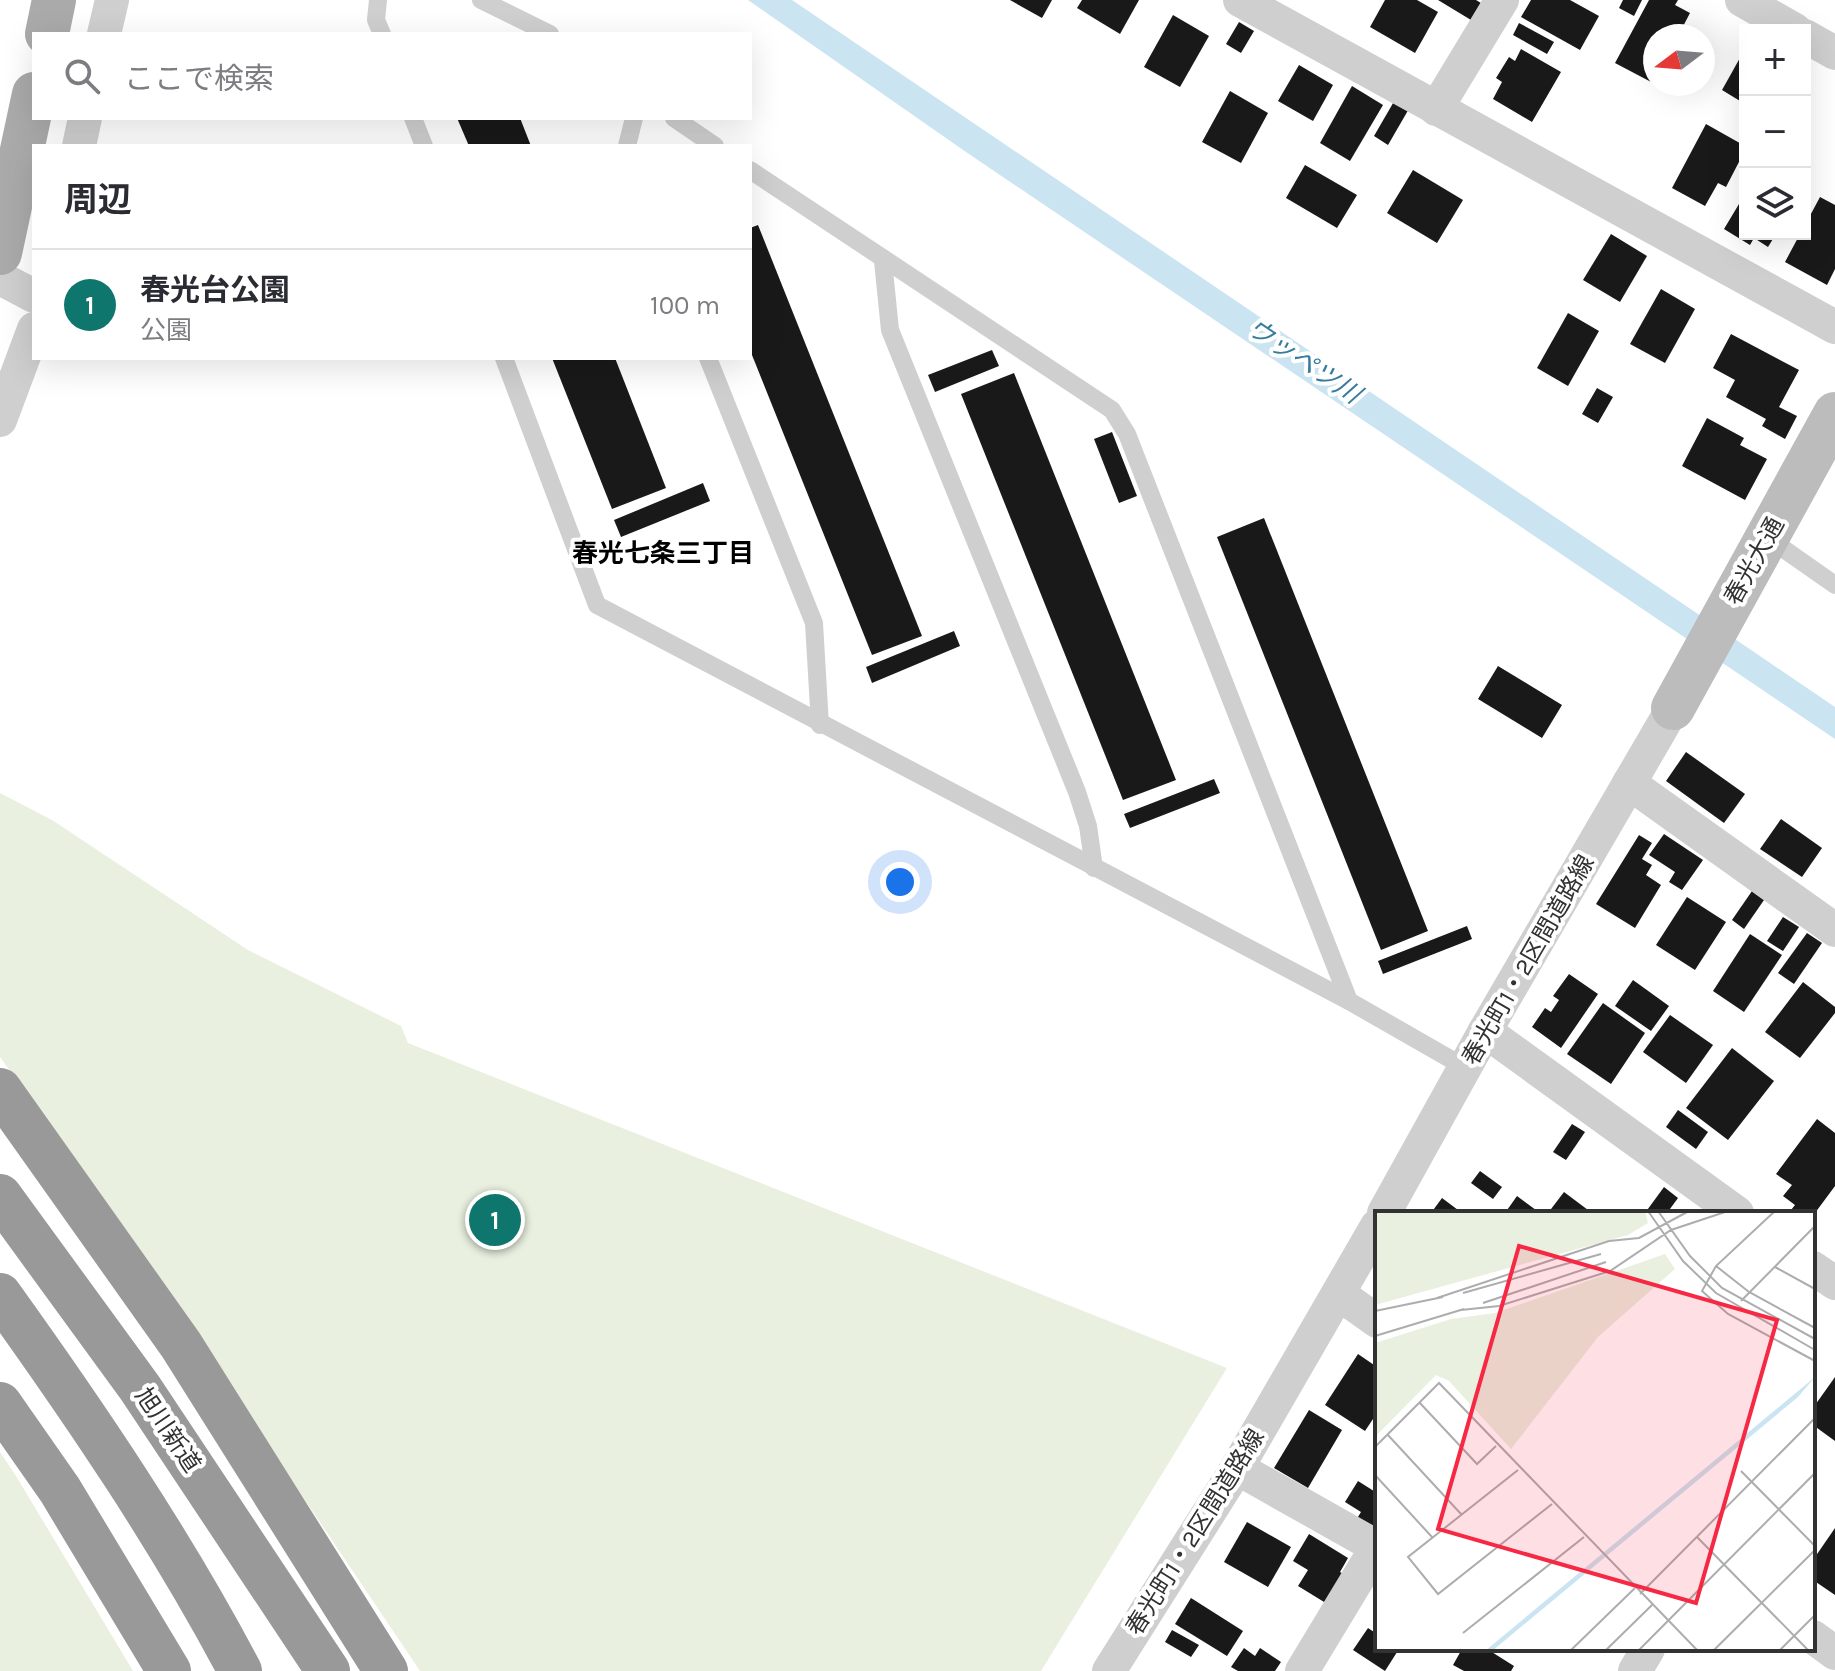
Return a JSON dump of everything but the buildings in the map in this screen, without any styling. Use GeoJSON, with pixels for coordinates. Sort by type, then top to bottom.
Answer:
{"type":"FeatureCollection","features":[{"type":"Feature","properties":{"kind":"highway"},"geometry":{"type":"LineString","coordinates":[[0,1090],[181,1345],[386,1671]]}},
{"type":"Feature","properties":{"kind":"highway","name":"旭川新道"},"geometry":{"type":"LineString","coordinates":[[0,1196],[140,1388],[328,1671]]}},
{"type":"Feature","properties":{"kind":"highway"},"geometry":{"type":"LineString","coordinates":[[0,1295],[55,1372],[197,1594],[240,1671]]}},
{"type":"Feature","properties":{"kind":"highway"},"geometry":{"type":"LineString","coordinates":[[0,1404],[60,1490],[169,1671]]}},
{"type":"Feature","properties":{"kind":"main road"},"geometry":{"type":"LineString","coordinates":[[47,32],[54,0]]}},
{"type":"Feature","properties":{"kind":"main road"},"geometry":{"type":"LineString","coordinates":[[0,253],[32,103]]}},
{"type":"Feature","properties":{"kind":"street"},"geometry":{"type":"LineString","coordinates":[[104,32],[112,0]]}},
{"type":"Feature","properties":{"kind":"street"},"geometry":{"type":"LineString","coordinates":[[1240,0],[1835,327]]}},
{"type":"Feature","properties":{"kind":"street"},"geometry":{"type":"LineString","coordinates":[[1436,109],[1502,0]]}},
{"type":"Feature","properties":{"kind":"street"},"geometry":{"type":"LineString","coordinates":[[1742,0],[1784,24]]}},
{"type":"Feature","properties":{"kind":"street"},"geometry":{"type":"LineString","coordinates":[[1811,39],[1835,53]]}},
{"type":"Feature","properties":{"kind":"street"},"geometry":{"type":"LineString","coordinates":[[79,144],[85,120]]}},
{"type":"Feature","properties":{"kind":"street"},"geometry":{"type":"LineString","coordinates":[[0,278],[32,295]]}},
{"type":"Feature","properties":{"kind":"street"},"geometry":{"type":"LineString","coordinates":[[0,420],[32,334]]}},
{"type":"Feature","properties":{"kind":"street","name":"春光大通"},"geometry":{"type":"LineString","coordinates":[[1673,708],[1761,550],[1816,465],[1835,414]]}},
{"type":"Feature","properties":{"kind":"street","name":"春光町1・2区間道路線"},"geometry":{"type":"LineString","coordinates":[[1385,1211],[1485,1031],[1673,708]]}},
{"type":"Feature","properties":{"kind":"street"},"geometry":{"type":"LineString","coordinates":[[1629,783],[1835,930]]}},
{"type":"Feature","properties":{"kind":"street"},"geometry":{"type":"LineString","coordinates":[[1485,1031],[1734,1211]]}},
{"type":"Feature","properties":{"kind":"street","name":"春光町1・2区間道路線"},"geometry":{"type":"LineString","coordinates":[[1109,1671],[1237,1468],[1375,1230]]}},
{"type":"Feature","properties":{"kind":"street"},"geometry":{"type":"LineString","coordinates":[[1815,1269],[1835,1283]]}},
{"type":"Feature","properties":{"kind":"street"},"geometry":{"type":"LineString","coordinates":[[1339,1294],[1375,1320]]}},
{"type":"Feature","properties":{"kind":"street"},"geometry":{"type":"LineString","coordinates":[[1237,1468],[1375,1546]]}},
{"type":"Feature","properties":{"kind":"street"},"geometry":{"type":"LineString","coordinates":[[1302,1671],[1375,1550]]}},
{"type":"Feature","properties":{"kind":"street"},"geometry":{"type":"LineString","coordinates":[[1815,1638],[1835,1653]]}},
{"type":"Feature","properties":{"kind":"street"},"geometry":{"type":"LineString","coordinates":[[1635,1671],[1647,1651]]}},
{"type":"Feature","properties":{"kind":"lane"},"geometry":{"type":"LineString","coordinates":[[378,0],[376,20],[381,32]]}},
{"type":"Feature","properties":{"kind":"lane"},"geometry":{"type":"LineString","coordinates":[[481,0],[546,32]]}},
{"type":"Feature","properties":{"kind":"lane"},"geometry":{"type":"LineString","coordinates":[[414,120],[423,144]]}},
{"type":"Feature","properties":{"kind":"lane"},"geometry":{"type":"LineString","coordinates":[[628,144],[634,120]]}},
{"type":"Feature","properties":{"kind":"lane"},"geometry":{"type":"LineString","coordinates":[[677,120],[712,144]]}},
{"type":"Feature","properties":{"kind":"lane"},"geometry":{"type":"LineString","coordinates":[[752,171],[1112,410],[1127,434],[1349,1001]]}},
{"type":"Feature","properties":{"kind":"lane"},"geometry":{"type":"LineString","coordinates":[[883,261],[890,330],[1077,792],[1088,826],[1094,868]]}},
{"type":"Feature","properties":{"kind":"lane"},"geometry":{"type":"LineString","coordinates":[[505,360],[597,605],[1349,1001],[1466,1068]]}},
{"type":"Feature","properties":{"kind":"lane"},"geometry":{"type":"LineString","coordinates":[[709,360],[814,623],[820,725]]}},
{"type":"Feature","properties":{"kind":"lane"},"geometry":{"type":"LineString","coordinates":[[1761,550],[1835,585]]}},
{"type":"Feature","properties":{"kind":"green space"},"geometry":{"type":"Polygon","coordinates":[[[0,793],[52,820],[248,950],[401,1026],[408,1043],[1227,1368],[1041,1671],[420,1671],[130,1240],[0,1057],[0,793]]]}},
{"type":"Feature","properties":{"kind":"green space"},"geometry":{"type":"Polygon","coordinates":[[[0,1452],[16,1476],[133,1671],[0,1671],[0,1452]]]}},
{"type":"Feature","properties":{"kind":"water","name":"ウッペツ川"},"geometry":{"type":"Polygon","coordinates":[[[748,0],[792,0],[1835,707],[1835,739],[966,152],[748,0]]]}},
{"type":"Feature","properties":{"kind":"place","name":"春光台公園"},"geometry":{"type":"Point","coordinates":[495,1220]}},
{"type":"Feature","properties":{"kind":"district","name":"春光七条三丁目"},"geometry":{"type":"Point","coordinates":[663,553]}}]}
